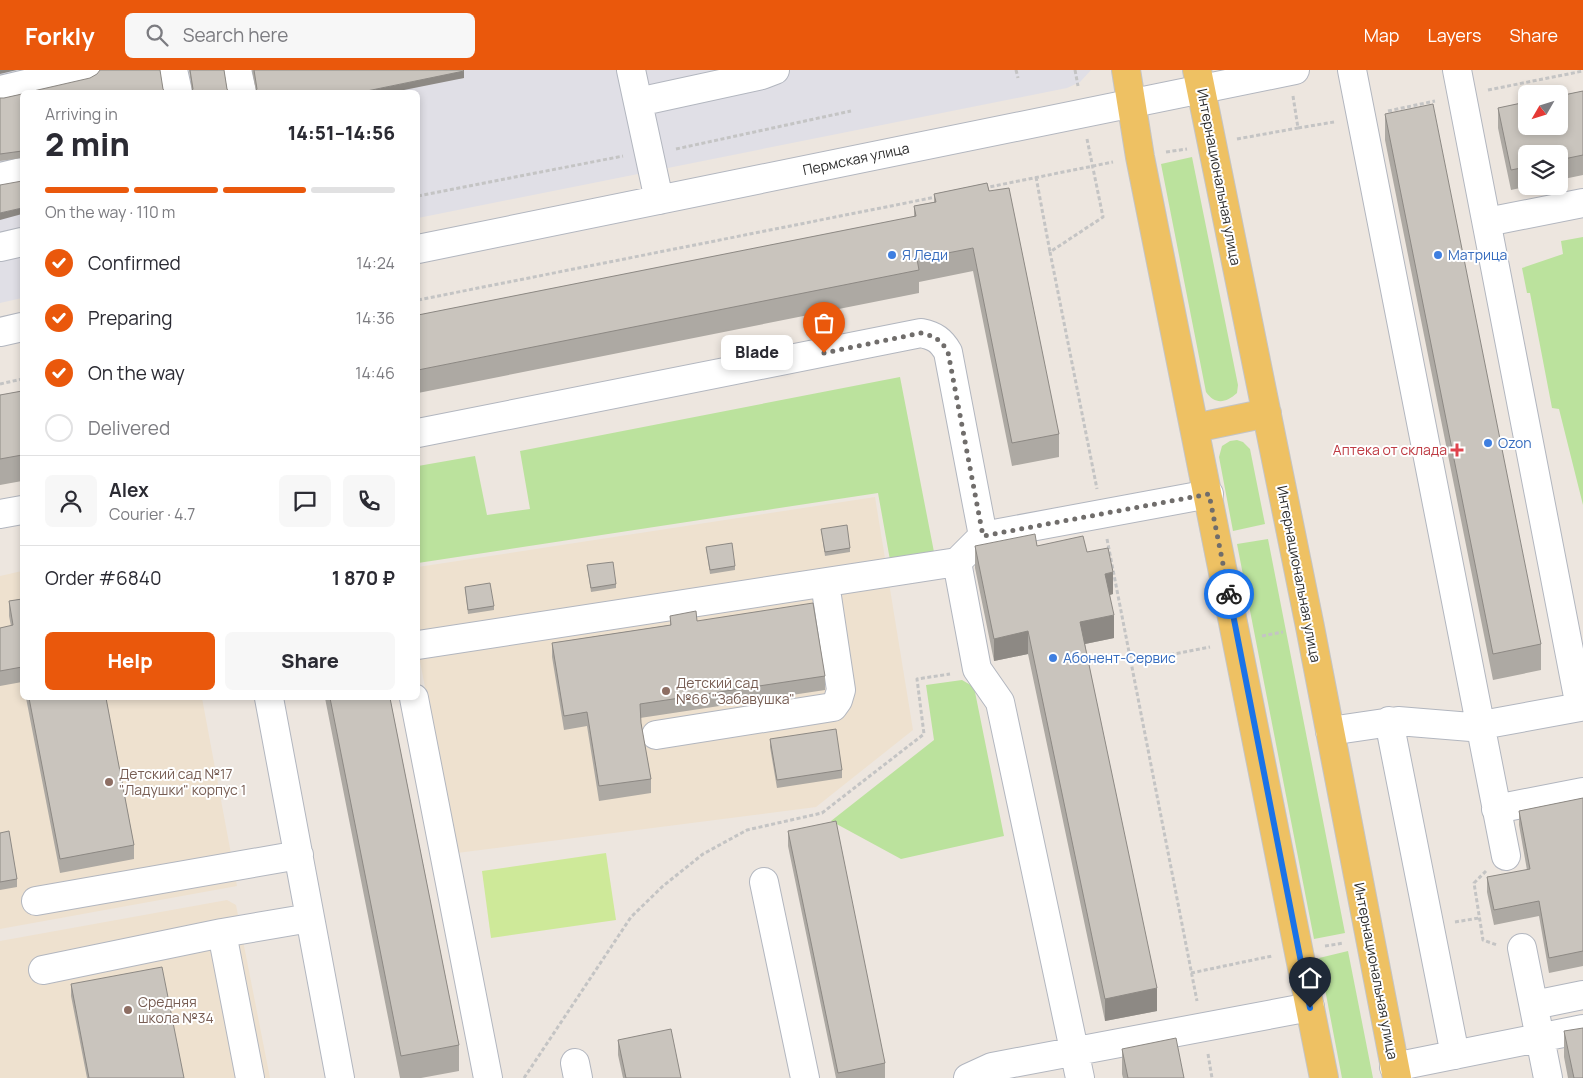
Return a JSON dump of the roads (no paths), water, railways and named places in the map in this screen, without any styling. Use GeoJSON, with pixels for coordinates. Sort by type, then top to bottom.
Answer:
{"type":"FeatureCollection","features":[{"type":"Feature","properties":{"kind":"main road"},"geometry":{"type":"LineString","coordinates":[[1126,70],[1140,157],[1209,494],[1324,1078]]}},
{"type":"Feature","properties":{"kind":"main road","name":"Интернациональная улица"},"geometry":{"type":"LineString","coordinates":[[1199,79],[1267,413],[1396,1073]]}},
{"type":"Feature","properties":{"kind":"main road"},"geometry":{"type":"LineString","coordinates":[[1195,428],[1267,413]]}},
{"type":"Feature","properties":{"kind":"street"},"geometry":{"type":"LineString","coordinates":[[0,90],[86,70]]}},
{"type":"Feature","properties":{"kind":"street"},"geometry":{"type":"LineString","coordinates":[[173,70],[178,90]]}},
{"type":"Feature","properties":{"kind":"street"},"geometry":{"type":"LineString","coordinates":[[237,70],[242,90]]}},
{"type":"Feature","properties":{"kind":"street"},"geometry":{"type":"LineString","coordinates":[[631,70],[659,200]]}},
{"type":"Feature","properties":{"kind":"street"},"geometry":{"type":"LineString","coordinates":[[638,102],[762,75],[775,70]]}},
{"type":"Feature","properties":{"kind":"street","name":"Пермская улица"},"geometry":{"type":"LineString","coordinates":[[420,249],[1131,103],[1199,79],[1295,70]]}},
{"type":"Feature","properties":{"kind":"street"},"geometry":{"type":"LineString","coordinates":[[1352,70],[1506,856]]}},
{"type":"Feature","properties":{"kind":"street"},"geometry":{"type":"LineString","coordinates":[[1330,731],[1389,721],[1480,726],[1582,708],[1574,625],[1487,222],[1457,70]]}},
{"type":"Feature","properties":{"kind":"street"},"geometry":{"type":"LineString","coordinates":[[0,177],[20,172]]}},
{"type":"Feature","properties":{"kind":"street"},"geometry":{"type":"LineString","coordinates":[[1487,222],[1583,203]]}},
{"type":"Feature","properties":{"kind":"street"},"geometry":{"type":"LineString","coordinates":[[0,247],[20,242]]}},
{"type":"Feature","properties":{"kind":"street"},"geometry":{"type":"LineString","coordinates":[[0,332],[20,327]]}},
{"type":"Feature","properties":{"kind":"street"},"geometry":{"type":"LineString","coordinates":[[420,434],[921,333],[933,336],[942,342],[948,352],[983,536]]}},
{"type":"Feature","properties":{"kind":"street"},"geometry":{"type":"LineString","coordinates":[[420,645],[957,562],[983,536],[1209,494]]}},
{"type":"Feature","properties":{"kind":"street"},"geometry":{"type":"LineString","coordinates":[[0,514],[20,510]]}},
{"type":"Feature","properties":{"kind":"street"},"geometry":{"type":"LineString","coordinates":[[957,562],[977,670],[1000,702],[1080,1078]]}},
{"type":"Feature","properties":{"kind":"street"},"geometry":{"type":"LineString","coordinates":[[656,735],[833,707],[838,700],[841,690],[825,583]]}},
{"type":"Feature","properties":{"kind":"street"},"geometry":{"type":"LineString","coordinates":[[269,700],[340,1078]]}},
{"type":"Feature","properties":{"kind":"street"},"geometry":{"type":"LineString","coordinates":[[414,700],[488,1078]]}},
{"type":"Feature","properties":{"kind":"street"},"geometry":{"type":"LineString","coordinates":[[1389,721],[1455,1055]]}},
{"type":"Feature","properties":{"kind":"street"},"geometry":{"type":"LineString","coordinates":[[1496,809],[1583,792]]}},
{"type":"Feature","properties":{"kind":"street"},"geometry":{"type":"LineString","coordinates":[[36,901],[298,855]]}},
{"type":"Feature","properties":{"kind":"street"},"geometry":{"type":"LineString","coordinates":[[764,882],[805,1078]]}},
{"type":"Feature","properties":{"kind":"street"},"geometry":{"type":"LineString","coordinates":[[43,970],[222,933],[310,918]]}},
{"type":"Feature","properties":{"kind":"street"},"geometry":{"type":"LineString","coordinates":[[222,933],[250,1078]]}},
{"type":"Feature","properties":{"kind":"street"},"geometry":{"type":"LineString","coordinates":[[1522,948],[1548,1078]]}},
{"type":"Feature","properties":{"kind":"street"},"geometry":{"type":"LineString","coordinates":[[1534,1005],[1583,995]]}},
{"type":"Feature","properties":{"kind":"street"},"geometry":{"type":"LineString","coordinates":[[968,1078],[992,1067],[1310,1008]]}},
{"type":"Feature","properties":{"kind":"street"},"geometry":{"type":"LineString","coordinates":[[1396,1073],[1455,1055],[1583,1028]]}},
{"type":"Feature","properties":{"kind":"place","name":"Я Леди"},"geometry":{"type":"Point","coordinates":[892,255]}},
{"type":"Feature","properties":{"kind":"place","name":"Матрица"},"geometry":{"type":"Point","coordinates":[1438,255]}},
{"type":"Feature","properties":{"kind":"place","name":"Blade"},"geometry":{"type":"Point","coordinates":[824,353]}},
{"type":"Feature","properties":{"kind":"place","name":"Ozon"},"geometry":{"type":"Point","coordinates":[1488,443]}},
{"type":"Feature","properties":{"kind":"place","name":"Аптека от склада"},"geometry":{"type":"Point","coordinates":[1457,450]}},
{"type":"Feature","properties":{"kind":"place","name":"Абонент-Сервис"},"geometry":{"type":"Point","coordinates":[1053,658]}},
{"type":"Feature","properties":{"kind":"place","name":"Детский сад №66 \"Забавушка\""},"geometry":{"type":"Point","coordinates":[666,691]}},
{"type":"Feature","properties":{"kind":"place","name":"Детский сад №17 \"Ладушки\" корпус 1"},"geometry":{"type":"Point","coordinates":[109,782]}},
{"type":"Feature","properties":{"kind":"place","name":"Средняя школа №34"},"geometry":{"type":"Point","coordinates":[128,1010]}}]}
